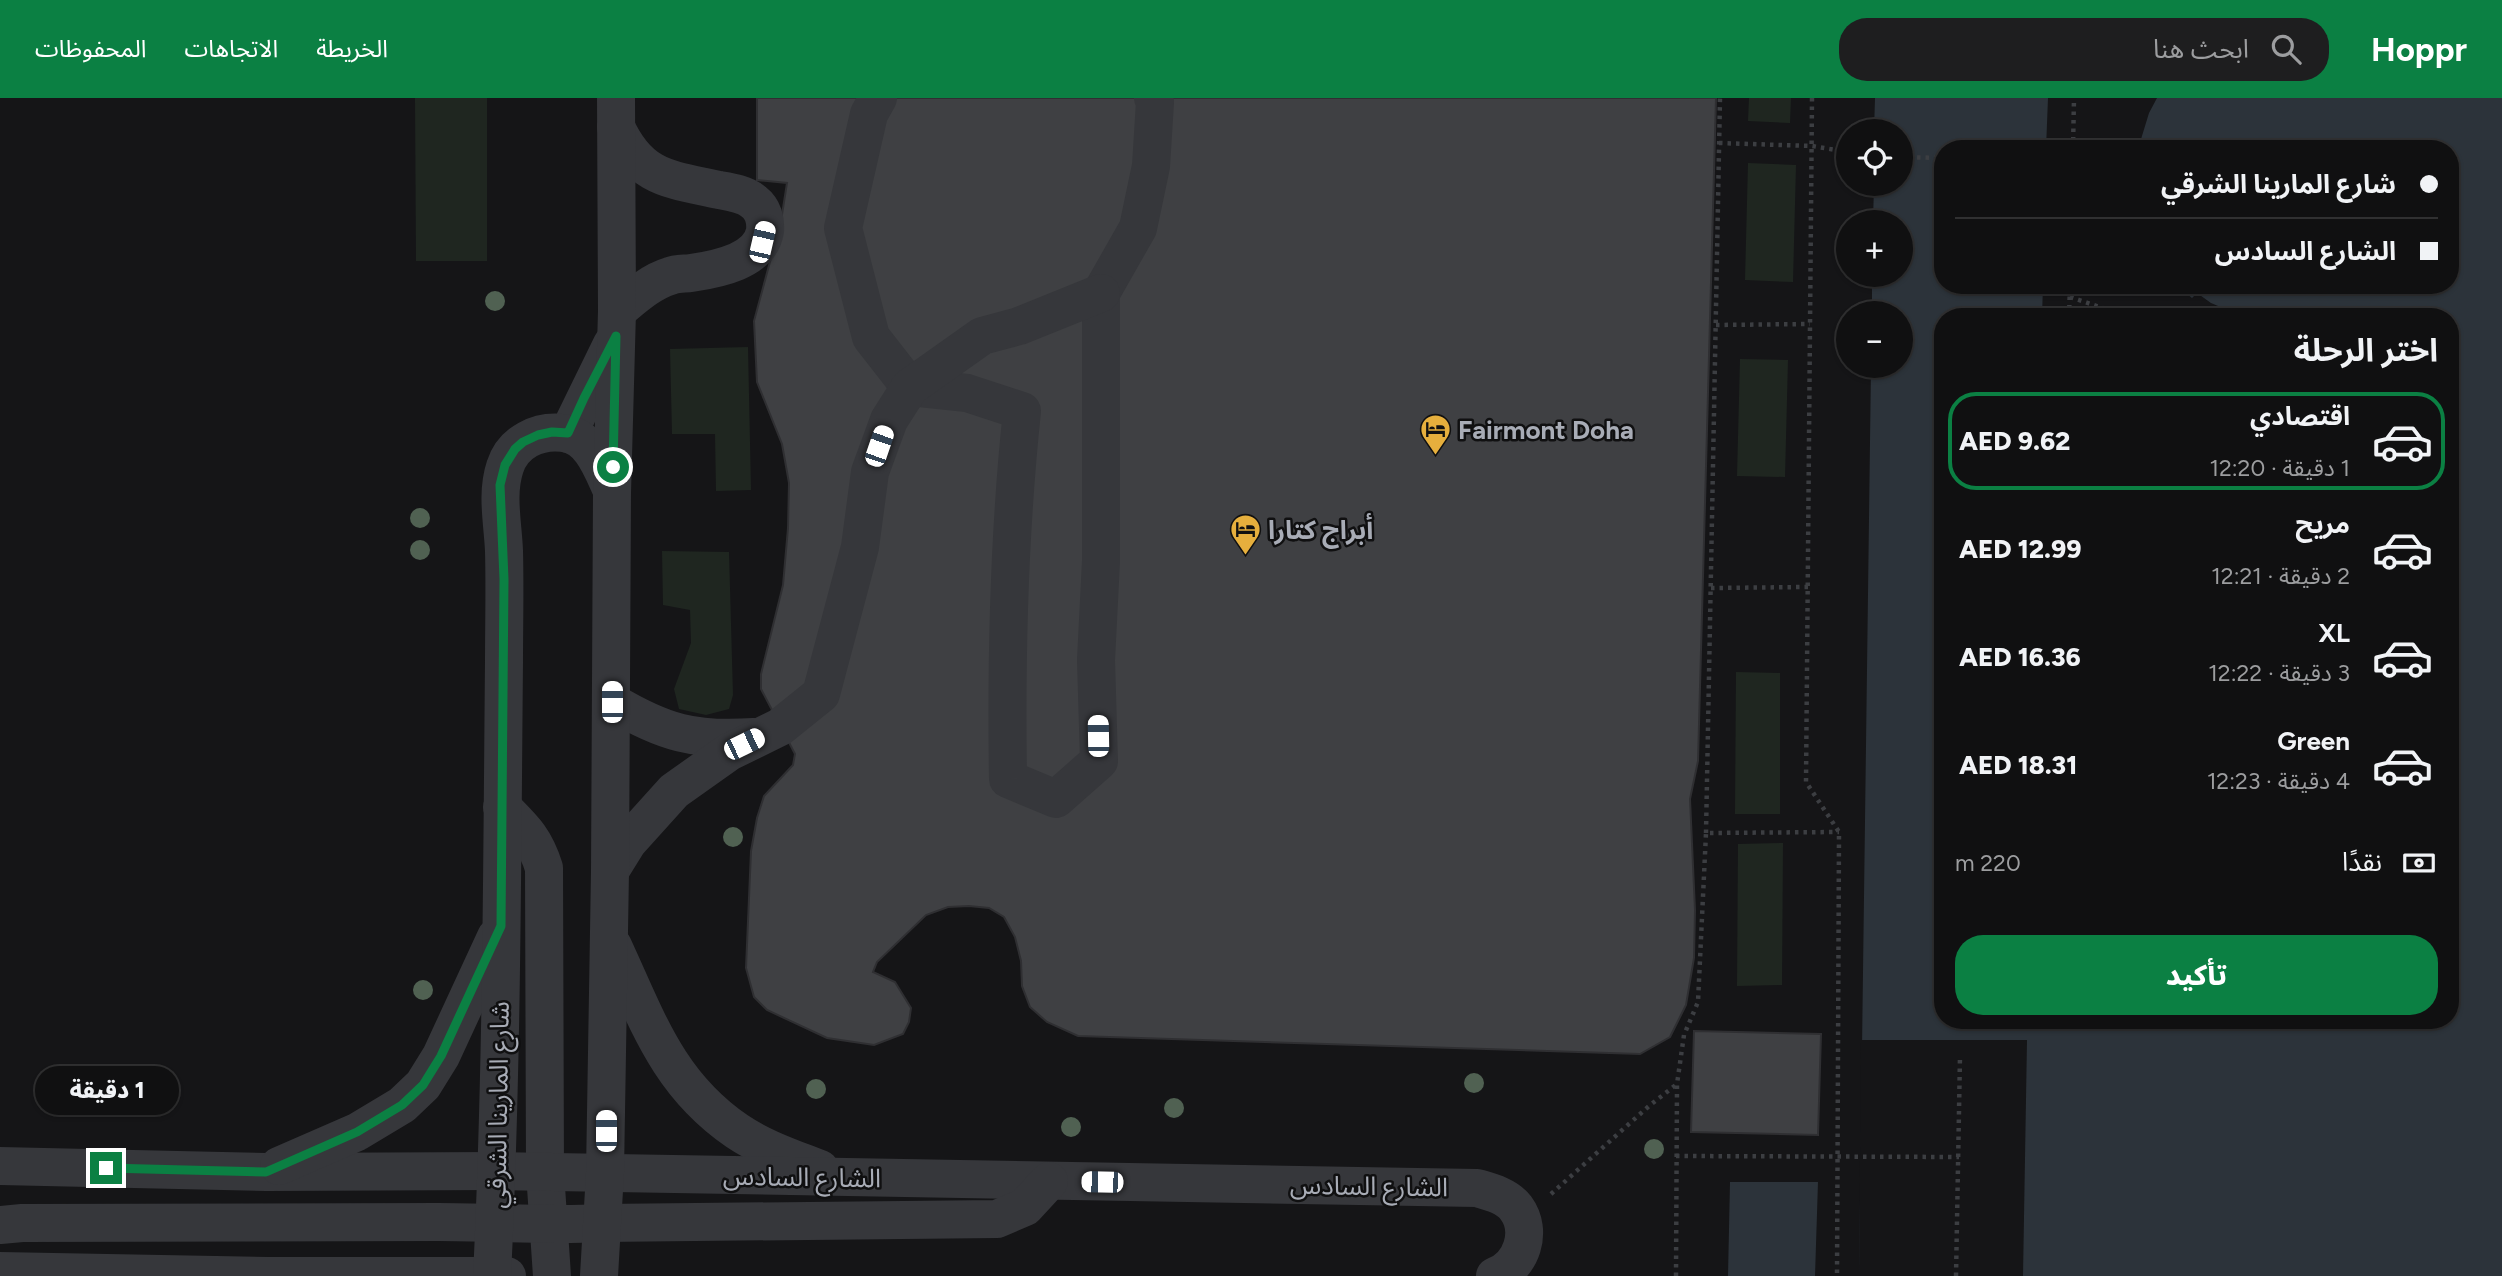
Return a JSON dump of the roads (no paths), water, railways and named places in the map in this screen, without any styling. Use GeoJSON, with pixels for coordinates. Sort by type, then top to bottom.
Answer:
{"type":"FeatureCollection","features":[{"type":"Feature","properties":{"kind":"street"},"geometry":{"type":"LineString","coordinates":[[878,98],[869,114],[843,228],[871,337],[910,387],[967,393],[1022,411],[1014,489],[1008,609],[1008,779],[1056,799],[1099,761],[1096,660],[1102,547],[1101,293],[1138,228],[1151,166],[1155,102],[1153,98]]}},
{"type":"Feature","properties":{"kind":"street"},"geometry":{"type":"LineString","coordinates":[[612,493],[593,454],[583,441],[568,433],[616,324],[642,291],[671,275],[718,267],[753,253],[762,242],[765,228],[774,211],[741,194],[665,178],[646,169],[633,158],[616,113]]}},
{"type":"Feature","properties":{"kind":"street"},"geometry":{"type":"LineString","coordinates":[[598,1276],[605,1173],[609,938],[616,113]]}},
{"type":"Feature","properties":{"kind":"street"},"geometry":{"type":"LineString","coordinates":[[617,239],[642,260],[671,275]]}},
{"type":"Feature","properties":{"kind":"street"},"geometry":{"type":"LineString","coordinates":[[610,870],[628,842],[674,791],[729,752],[780,726],[821,694],[860,547],[870,472],[888,420],[910,387],[982,336],[1019,326],[1101,293]]}},
{"type":"Feature","properties":{"kind":"street","name":"شارع المارينا الشرقي"},"geometry":{"type":"LineString","coordinates":[[492,1276],[498,1171],[501,926],[504,579],[500,485],[505,465],[523,442],[552,432],[568,433]]}},
{"type":"Feature","properties":{"kind":"street"},"geometry":{"type":"LineString","coordinates":[[612,702],[645,722],[682,734],[720,739],[759,736]]}},
{"type":"Feature","properties":{"kind":"street"},"geometry":{"type":"LineString","coordinates":[[502,807],[537,847],[544,868],[545,1172],[552,1276]]}},
{"type":"Feature","properties":{"kind":"street"},"geometry":{"type":"LineString","coordinates":[[266,1172],[357,1132],[402,1105],[423,1085],[441,1056],[501,926]]}},
{"type":"Feature","properties":{"kind":"street"},"geometry":{"type":"LineString","coordinates":[[609,938],[664,1056],[693,1095],[738,1132],[773,1150],[841,1178]]}},
{"type":"Feature","properties":{"kind":"street","name":"الشارع السادس"},"geometry":{"type":"LineString","coordinates":[[0,1166],[266,1172],[498,1171],[1477,1188],[1502,1196],[1515,1207],[1522,1220],[1525,1235],[1518,1258],[1502,1274],[1495,1276]]}},
{"type":"Feature","properties":{"kind":"street"},"geometry":{"type":"LineString","coordinates":[[498,1171],[598,1276]]}},
{"type":"Feature","properties":{"kind":"street"},"geometry":{"type":"LineString","coordinates":[[492,1276],[550,1226],[605,1173]]}},
{"type":"Feature","properties":{"kind":"street"},"geometry":{"type":"LineString","coordinates":[[0,1225],[495,1222],[550,1226],[602,1223],[997,1219],[1025,1207],[1049,1181]]}},
{"type":"Feature","properties":{"kind":"street"},"geometry":{"type":"LineString","coordinates":[[0,1270],[268,1276],[507,1276]]}},
{"type":"Feature","properties":{"kind":"place","name":"Fairmont Doha"},"geometry":{"type":"Point","coordinates":[1435,457]}},
{"type":"Feature","properties":{"kind":"place","name":"أبراج كتارا"},"geometry":{"type":"Point","coordinates":[1245,557]}}]}
